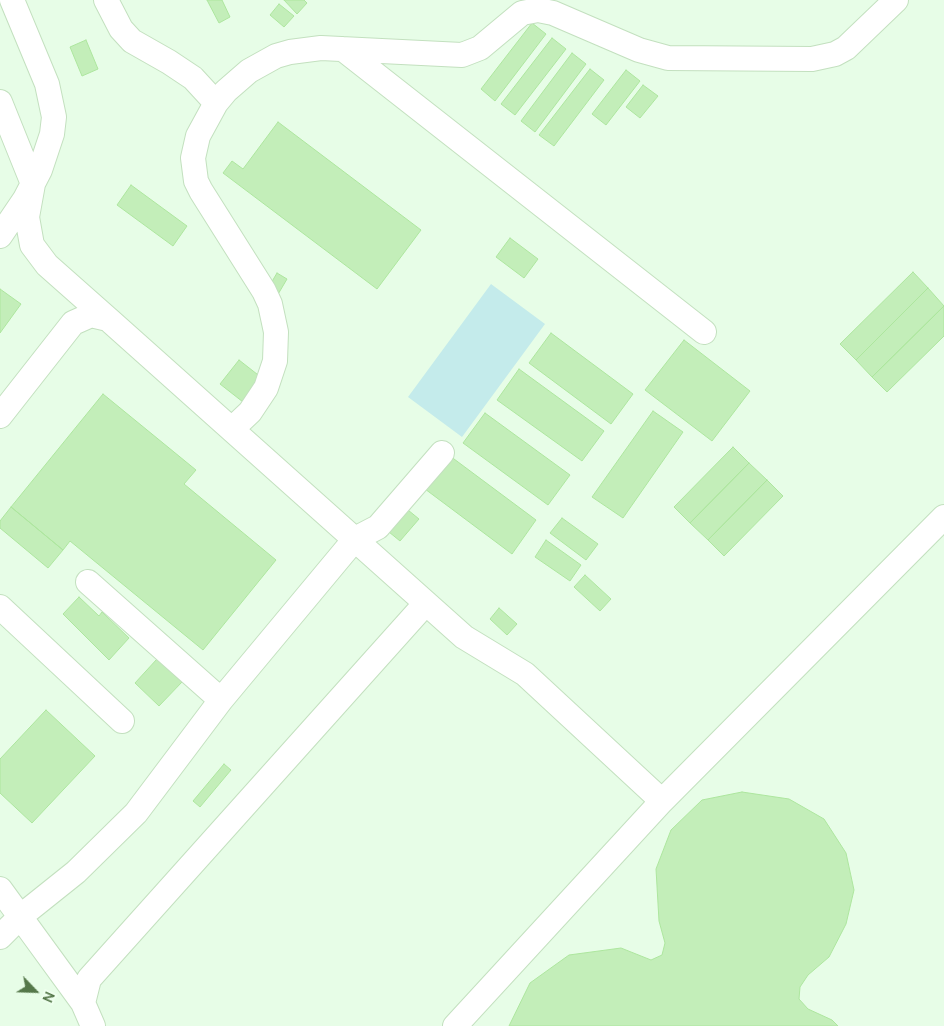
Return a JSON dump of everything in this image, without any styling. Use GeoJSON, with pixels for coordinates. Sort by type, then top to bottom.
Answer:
{"type":"FeatureCollection","features":[{"type":"Feature","properties":{"kind":"street"},"geometry":{"type":"LineString","coordinates":[[12,0],[52,100],[52,134],[33,184],[27,217],[32,245],[47,265],[426,603],[476,646],[525,674],[662,801]]}},
{"type":"Feature","properties":{"kind":"street"},"geometry":{"type":"LineString","coordinates":[[106,0],[121,29],[132,41],[193,78],[216,103]]}},
{"type":"Feature","properties":{"kind":"street"},"geometry":{"type":"LineString","coordinates":[[232,429],[250,412],[266,388],[275,361],[276,332],[270,304],[264,291],[206,201],[196,181],[193,158],[203,126],[216,103],[226,91],[249,71],[276,56],[305,49],[462,55],[480,48],[522,13],[538,10],[553,13],[639,50],[668,58],[812,59],[846,48],[896,0]]}},
{"type":"Feature","properties":{"kind":"street"},"geometry":{"type":"LineString","coordinates":[[343,49],[704,332]]}},
{"type":"Feature","properties":{"kind":"street"},"geometry":{"type":"LineString","coordinates":[[0,102],[5,127],[33,184]]}},
{"type":"Feature","properties":{"kind":"street"},"geometry":{"type":"LineString","coordinates":[[0,236],[33,184]]}},
{"type":"Feature","properties":{"kind":"street"},"geometry":{"type":"LineString","coordinates":[[0,416],[73,322],[90,315],[108,319]]}},
{"type":"Feature","properties":{"kind":"street"},"geometry":{"type":"LineString","coordinates":[[0,937],[20,916],[76,872],[136,813],[221,700],[355,539],[378,527],[442,453]]}},
{"type":"Feature","properties":{"kind":"street"},"geometry":{"type":"LineString","coordinates":[[455,1026],[662,801],[944,518]]}},
{"type":"Feature","properties":{"kind":"street"},"geometry":{"type":"LineString","coordinates":[[88,582],[221,700]]}},
{"type":"Feature","properties":{"kind":"street"},"geometry":{"type":"LineString","coordinates":[[83,1003],[89,979],[426,603]]}},
{"type":"Feature","properties":{"kind":"street"},"geometry":{"type":"LineString","coordinates":[[0,607],[122,721]]}},
{"type":"Feature","properties":{"kind":"street"},"geometry":{"type":"LineString","coordinates":[[0,889],[83,1003],[92,1026]]}},
{"type":"Feature","properties":{"kind":"shaded area"},"geometry":{"type":"Polygon","coordinates":[[[491,284],[545,324],[462,437],[408,397],[491,284]]]}},
{"type":"Feature","properties":{"kind":"building"},"geometry":{"type":"Polygon","coordinates":[[[207,0],[222,0],[230,17],[219,23],[207,0]]]}},
{"type":"Feature","properties":{"kind":"building"},"geometry":{"type":"Polygon","coordinates":[[[284,0],[304,0],[307,3],[297,14],[284,0]]]}},
{"type":"Feature","properties":{"kind":"building"},"geometry":{"type":"Polygon","coordinates":[[[279,4],[294,16],[284,27],[270,15],[279,4]]]}},
{"type":"Feature","properties":{"kind":"building"},"geometry":{"type":"Polygon","coordinates":[[[532,23],[546,34],[495,101],[481,89],[532,23]]]}},
{"type":"Feature","properties":{"kind":"building"},"geometry":{"type":"Polygon","coordinates":[[[552,38],[566,49],[515,115],[501,104],[552,38]]]}},
{"type":"Feature","properties":{"kind":"building"},"geometry":{"type":"Polygon","coordinates":[[[86,40],[98,69],[82,76],[70,47],[86,40]]]}},
{"type":"Feature","properties":{"kind":"building"},"geometry":{"type":"Polygon","coordinates":[[[572,53],[586,64],[535,132],[521,121],[572,53]]]}},
{"type":"Feature","properties":{"kind":"building"},"geometry":{"type":"Polygon","coordinates":[[[590,69],[604,80],[554,146],[539,135],[590,69]]]}},
{"type":"Feature","properties":{"kind":"building"},"geometry":{"type":"Polygon","coordinates":[[[626,70],[640,81],[606,125],[592,114],[626,70]]]}},
{"type":"Feature","properties":{"kind":"building"},"geometry":{"type":"Polygon","coordinates":[[[643,85],[658,96],[640,118],[626,107],[643,85]]]}},
{"type":"Feature","properties":{"kind":"building"},"geometry":{"type":"Polygon","coordinates":[[[278,122],[421,230],[377,289],[223,173],[232,161],[243,169],[278,122]]]}},
{"type":"Feature","properties":{"kind":"building"},"geometry":{"type":"Polygon","coordinates":[[[131,185],[187,226],[173,246],[117,205],[131,185]]]}},
{"type":"Feature","properties":{"kind":"building"},"geometry":{"type":"Polygon","coordinates":[[[510,238],[538,259],[524,278],[496,257],[510,238]]]}},
{"type":"Feature","properties":{"kind":"building"},"geometry":{"type":"Polygon","coordinates":[[[913,272],[928,288],[856,360],[840,344],[913,272]]]}},
{"type":"Feature","properties":{"kind":"building"},"geometry":{"type":"Polygon","coordinates":[[[277,273],[287,279],[277,296],[267,290],[277,273]]]}},
{"type":"Feature","properties":{"kind":"building"},"geometry":{"type":"Polygon","coordinates":[[[928,288],[944,306],[872,377],[856,360],[928,288]]]}},
{"type":"Feature","properties":{"kind":"building"},"geometry":{"type":"Polygon","coordinates":[[[0,289],[21,304],[0,333],[0,289]]]}},
{"type":"Feature","properties":{"kind":"building"},"geometry":{"type":"Polygon","coordinates":[[[944,306],[944,336],[887,392],[872,377],[944,306]]]}},
{"type":"Feature","properties":{"kind":"building"},"geometry":{"type":"Polygon","coordinates":[[[551,333],[633,394],[611,424],[529,363],[551,333]]]}},
{"type":"Feature","properties":{"kind":"building"},"geometry":{"type":"Polygon","coordinates":[[[684,340],[750,391],[712,441],[645,390],[684,340]]]}},
{"type":"Feature","properties":{"kind":"building"},"geometry":{"type":"Polygon","coordinates":[[[239,360],[262,378],[243,402],[220,384],[239,360]]]}},
{"type":"Feature","properties":{"kind":"building"},"geometry":{"type":"Polygon","coordinates":[[[519,369],[604,431],[582,461],[497,400],[519,369]]]}},
{"type":"Feature","properties":{"kind":"building"},"geometry":{"type":"Polygon","coordinates":[[[103,394],[196,470],[184,484],[276,560],[203,650],[70,541],[63,550],[11,507],[103,394]]]}},
{"type":"Feature","properties":{"kind":"building"},"geometry":{"type":"Polygon","coordinates":[[[653,411],[683,432],[623,518],[592,497],[653,411]]]}},
{"type":"Feature","properties":{"kind":"building"},"geometry":{"type":"Polygon","coordinates":[[[485,413],[570,475],[548,505],[463,443],[485,413]]]}},
{"type":"Feature","properties":{"kind":"building"},"geometry":{"type":"Polygon","coordinates":[[[733,447],[749,463],[690,523],[674,507],[733,447]]]}},
{"type":"Feature","properties":{"kind":"building"},"geometry":{"type":"Polygon","coordinates":[[[450,456],[536,520],[512,554],[425,489],[450,456]]]}},
{"type":"Feature","properties":{"kind":"building"},"geometry":{"type":"Polygon","coordinates":[[[749,463],[767,480],[708,540],[690,523],[749,463]]]}},
{"type":"Feature","properties":{"kind":"building"},"geometry":{"type":"Polygon","coordinates":[[[767,480],[783,496],[724,556],[708,540],[767,480]]]}},
{"type":"Feature","properties":{"kind":"building"},"geometry":{"type":"Polygon","coordinates":[[[11,507],[63,550],[48,568],[0,528],[0,521],[11,507]]]}},
{"type":"Feature","properties":{"kind":"building"},"geometry":{"type":"Polygon","coordinates":[[[408,510],[419,519],[400,541],[389,532],[408,510]]]}},
{"type":"Feature","properties":{"kind":"building"},"geometry":{"type":"Polygon","coordinates":[[[562,518],[598,544],[586,560],[550,533],[562,518]]]}},
{"type":"Feature","properties":{"kind":"building"},"geometry":{"type":"Polygon","coordinates":[[[546,540],[581,565],[570,581],[535,557],[546,540]]]}},
{"type":"Feature","properties":{"kind":"building"},"geometry":{"type":"Polygon","coordinates":[[[585,575],[611,599],[600,611],[574,587],[585,575]]]}},
{"type":"Feature","properties":{"kind":"building"},"geometry":{"type":"Polygon","coordinates":[[[79,597],[99,616],[102,612],[129,638],[109,660],[63,614],[79,597]]]}},
{"type":"Feature","properties":{"kind":"building"},"geometry":{"type":"Polygon","coordinates":[[[499,608],[517,624],[507,635],[490,619],[499,608]]]}},
{"type":"Feature","properties":{"kind":"building"},"geometry":{"type":"Polygon","coordinates":[[[157,659],[182,682],[159,706],[135,683],[157,659]]]}},
{"type":"Feature","properties":{"kind":"building"},"geometry":{"type":"Polygon","coordinates":[[[46,710],[95,756],[32,823],[0,793],[0,759],[46,710]]]}},
{"type":"Feature","properties":{"kind":"building"},"geometry":{"type":"Polygon","coordinates":[[[224,764],[231,770],[200,807],[193,801],[224,764]]]}},
{"type":"Feature","properties":{"kind":"building"},"geometry":{"type":"Polygon","coordinates":[[[742,792],[789,799],[824,819],[846,853],[854,890],[846,924],[829,957],[808,975],[800,987],[799,999],[808,1009],[832,1020],[838,1026],[509,1026],[530,983],[569,955],[621,948],[651,960],[662,955],[665,943],[659,921],[656,869],[671,830],[702,800],[742,792]]]}}]}
